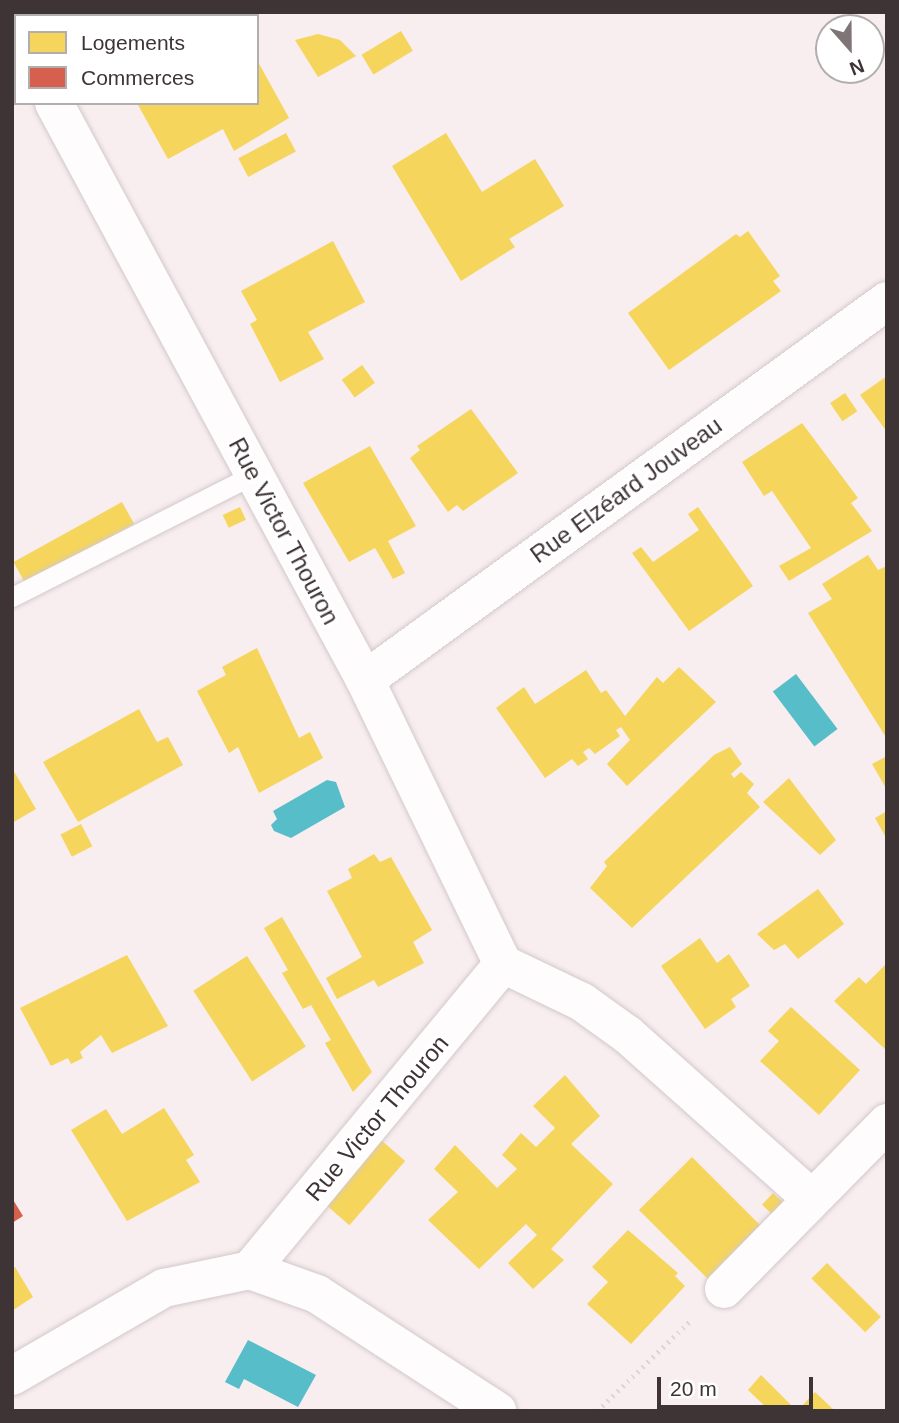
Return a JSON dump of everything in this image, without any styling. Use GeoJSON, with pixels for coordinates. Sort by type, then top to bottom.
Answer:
{"type":"FeatureCollection","features":[{"type":"Feature","properties":{"kind":"street","name":"Rue Victor Thouron"},"geometry":{"type":"LineString","coordinates":[[55,105],[365,680],[503,964],[250,1270]]}},
{"type":"Feature","properties":{"kind":"street","name":"Rue Elzéard Jouveau"},"geometry":{"type":"LineString","coordinates":[[365,680],[887,300]]}},
{"type":"Feature","properties":{"kind":"street"},"geometry":{"type":"LineString","coordinates":[[503,964],[582,1002],[628,1035],[811,1199]]}},
{"type":"Feature","properties":{"kind":"street"},"geometry":{"type":"LineString","coordinates":[[724,1289],[887,1123]]}},
{"type":"Feature","properties":{"kind":"street"},"geometry":{"type":"LineString","coordinates":[[12,1376],[164,1288],[250,1270],[317,1294],[497,1411]]}},
{"type":"Feature","properties":{"kind":"lane"},"geometry":{"type":"LineString","coordinates":[[12,597],[254,474]]}},
{"type":"Feature","properties":{"kind":"path"},"geometry":{"type":"LineString","coordinates":[[597,1411],[724,1289]]}},
{"type":"Feature","properties":{"kind":"water"},"geometry":{"type":"Polygon","coordinates":[[[796,674],[838,729],[814,747],[773,691],[796,674]]]}},
{"type":"Feature","properties":{"kind":"water"},"geometry":{"type":"Polygon","coordinates":[[[327,780],[336,782],[345,807],[291,838],[274,831],[271,825],[277,819],[273,811],[327,780]]]}},
{"type":"Feature","properties":{"kind":"water"},"geometry":{"type":"Polygon","coordinates":[[[248,1340],[316,1375],[298,1407],[244,1379],[239,1389],[225,1382],[248,1340]]]}},
{"type":"Feature","properties":{"kind":"building: Logements"},"geometry":{"type":"Polygon","coordinates":[[[401,31],[413,51],[373,74],[362,55],[401,31]]]}},
{"type":"Feature","properties":{"kind":"building: Logements"},"geometry":{"type":"Polygon","coordinates":[[[318,34],[340,40],[356,56],[318,77],[295,40],[318,34]]]}},
{"type":"Feature","properties":{"kind":"building: Logements"},"geometry":{"type":"Polygon","coordinates":[[[259,64],[289,118],[234,151],[223,129],[168,159],[138,105],[259,105],[259,64]]]}},
{"type":"Feature","properties":{"kind":"building: Logements"},"geometry":{"type":"Polygon","coordinates":[[[286,133],[296,152],[248,177],[238,158],[286,133]]]}},
{"type":"Feature","properties":{"kind":"building: Logements"},"geometry":{"type":"Polygon","coordinates":[[[446,133],[482,192],[535,159],[564,206],[509,239],[515,247],[461,281],[392,166],[446,133]]]}},
{"type":"Feature","properties":{"kind":"building: Logements"},"geometry":{"type":"Polygon","coordinates":[[[748,231],[780,276],[773,281],[781,291],[669,370],[628,313],[736,234],[740,237],[748,231]]]}},
{"type":"Feature","properties":{"kind":"building: Logements"},"geometry":{"type":"Polygon","coordinates":[[[333,241],[365,302],[308,332],[324,359],[280,382],[250,324],[257,320],[241,291],[333,241]]]}},
{"type":"Feature","properties":{"kind":"building: Logements"},"geometry":{"type":"Polygon","coordinates":[[[362,365],[375,383],[355,397],[342,380],[362,365]]]}},
{"type":"Feature","properties":{"kind":"building: Logements"},"geometry":{"type":"Polygon","coordinates":[[[887,376],[887,432],[860,395],[887,376]]]}},
{"type":"Feature","properties":{"kind":"building: Logements"},"geometry":{"type":"Polygon","coordinates":[[[845,393],[857,411],[842,421],[830,403],[845,393]]]}},
{"type":"Feature","properties":{"kind":"building: Logements"},"geometry":{"type":"Polygon","coordinates":[[[471,409],[518,473],[463,511],[457,505],[448,512],[410,458],[420,450],[417,446],[471,409]]]}},
{"type":"Feature","properties":{"kind":"building: Logements"},"geometry":{"type":"Polygon","coordinates":[[[802,423],[858,498],[851,503],[872,531],[789,581],[779,566],[811,548],[772,491],[764,496],[742,462],[802,423]]]}},
{"type":"Feature","properties":{"kind":"building: Logements"},"geometry":{"type":"Polygon","coordinates":[[[370,446],[416,526],[388,541],[405,573],[393,579],[375,548],[349,562],[303,483],[370,446]]]}},
{"type":"Feature","properties":{"kind":"building: Logements"},"geometry":{"type":"Polygon","coordinates":[[[122,502],[134,524],[26,584],[14,562],[122,502]]]}},
{"type":"Feature","properties":{"kind":"building: Logements"},"geometry":{"type":"Polygon","coordinates":[[[240,507],[246,520],[229,528],[223,515],[240,507]]]}},
{"type":"Feature","properties":{"kind":"building: Logements"},"geometry":{"type":"Polygon","coordinates":[[[698,507],[753,586],[689,631],[632,553],[641,547],[653,562],[699,530],[688,514],[698,507]]]}},
{"type":"Feature","properties":{"kind":"building: Logements"},"geometry":{"type":"Polygon","coordinates":[[[868,555],[878,570],[887,566],[887,739],[808,613],[832,599],[822,584],[868,555]]]}},
{"type":"Feature","properties":{"kind":"building: Logements"},"geometry":{"type":"Polygon","coordinates":[[[257,648],[299,738],[310,732],[323,758],[259,793],[238,747],[229,753],[197,691],[226,675],[222,667],[257,648]]]}},
{"type":"Feature","properties":{"kind":"building: Logements"},"geometry":{"type":"Polygon","coordinates":[[[679,667],[716,702],[627,786],[607,764],[630,740],[621,727],[616,730],[620,736],[595,754],[589,748],[583,752],[588,759],[578,766],[572,759],[545,778],[496,708],[524,687],[535,704],[586,670],[601,693],[606,690],[625,716],[657,677],[663,683],[679,667]]]}},
{"type":"Feature","properties":{"kind":"building: Logements"},"geometry":{"type":"Polygon","coordinates":[[[139,709],[157,742],[168,737],[183,765],[78,822],[43,762],[139,709]]]}},
{"type":"Feature","properties":{"kind":"building: Logements"},"geometry":{"type":"Polygon","coordinates":[[[730,747],[742,764],[731,774],[734,778],[741,772],[754,784],[747,793],[760,807],[632,928],[590,888],[607,866],[604,862],[714,755],[730,747]]]}},
{"type":"Feature","properties":{"kind":"building: Logements"},"geometry":{"type":"Polygon","coordinates":[[[887,756],[887,790],[872,764],[887,756]]]}},
{"type":"Feature","properties":{"kind":"building: Logements"},"geometry":{"type":"Polygon","coordinates":[[[12,768],[36,809],[12,823],[12,768]]]}},
{"type":"Feature","properties":{"kind":"building: Logements"},"geometry":{"type":"Polygon","coordinates":[[[789,778],[836,840],[820,855],[763,802],[789,778]]]}},
{"type":"Feature","properties":{"kind":"building: Logements"},"geometry":{"type":"Polygon","coordinates":[[[887,811],[887,834],[885,836],[875,818],[887,811]]]}},
{"type":"Feature","properties":{"kind":"building: Logements"},"geometry":{"type":"Polygon","coordinates":[[[81,824],[92,846],[72,857],[61,834],[81,824]]]}},
{"type":"Feature","properties":{"kind":"building: Logements"},"geometry":{"type":"Polygon","coordinates":[[[374,854],[380,862],[391,857],[432,930],[413,942],[424,963],[378,987],[374,980],[337,999],[326,978],[362,957],[327,891],[352,878],[348,869],[374,854]]]}},
{"type":"Feature","properties":{"kind":"building: Logements"},"geometry":{"type":"Polygon","coordinates":[[[818,889],[844,924],[798,959],[785,944],[774,950],[757,934],[818,889]]]}},
{"type":"Feature","properties":{"kind":"building: Logements"},"geometry":{"type":"Polygon","coordinates":[[[282,917],[372,1072],[353,1092],[325,1043],[331,1040],[311,1005],[303,1009],[282,973],[288,970],[264,928],[282,917]]]}},
{"type":"Feature","properties":{"kind":"building: Logements"},"geometry":{"type":"Polygon","coordinates":[[[700,938],[717,963],[729,954],[750,986],[731,999],[736,1007],[705,1029],[661,966],[700,938]]]}},
{"type":"Feature","properties":{"kind":"building: Logements"},"geometry":{"type":"Polygon","coordinates":[[[127,955],[168,1026],[112,1053],[101,1035],[80,1052],[83,1058],[71,1064],[68,1058],[51,1066],[20,1008],[127,955]]]}},
{"type":"Feature","properties":{"kind":"building: Logements"},"geometry":{"type":"Polygon","coordinates":[[[247,956],[306,1047],[252,1081],[193,991],[247,956]]]}},
{"type":"Feature","properties":{"kind":"building: Logements"},"geometry":{"type":"Polygon","coordinates":[[[887,963],[887,1051],[834,1001],[859,977],[866,984],[887,963]]]}},
{"type":"Feature","properties":{"kind":"building: Logements"},"geometry":{"type":"Polygon","coordinates":[[[791,1007],[860,1070],[819,1115],[760,1061],[779,1041],[768,1031],[791,1007]]]}},
{"type":"Feature","properties":{"kind":"building: Logements"},"geometry":{"type":"Polygon","coordinates":[[[565,1075],[600,1116],[571,1144],[613,1184],[551,1249],[564,1260],[533,1289],[508,1263],[537,1235],[526,1224],[479,1269],[428,1220],[458,1192],[434,1169],[455,1145],[497,1188],[517,1169],[502,1155],[521,1133],[536,1147],[555,1128],[533,1106],[565,1075]]]}},
{"type":"Feature","properties":{"kind":"building: Logements"},"geometry":{"type":"Polygon","coordinates":[[[164,1108],[194,1155],[186,1160],[200,1182],[127,1221],[71,1130],[106,1109],[122,1134],[164,1108]]]}},
{"type":"Feature","properties":{"kind":"building: Logements"},"geometry":{"type":"Polygon","coordinates":[[[381,1140],[405,1161],[349,1225],[325,1204],[381,1140]]]}},
{"type":"Feature","properties":{"kind":"building: Logements"},"geometry":{"type":"Polygon","coordinates":[[[692,1157],[765,1230],[712,1283],[639,1210],[692,1157]]]}},
{"type":"Feature","properties":{"kind":"building: Logements"},"geometry":{"type":"Polygon","coordinates":[[[773,1193],[787,1206],[776,1218],[762,1205],[773,1193]]]}},
{"type":"Feature","properties":{"kind":"building: Logements"},"geometry":{"type":"Polygon","coordinates":[[[628,1230],[678,1273],[675,1276],[685,1286],[631,1344],[587,1304],[608,1282],[592,1267],[628,1230]]]}},
{"type":"Feature","properties":{"kind":"building: Logements"},"geometry":{"type":"Polygon","coordinates":[[[827,1263],[881,1317],[865,1332],[811,1279],[827,1263]]]}},
{"type":"Feature","properties":{"kind":"building: Logements"},"geometry":{"type":"Polygon","coordinates":[[[15,1267],[33,1297],[12,1311],[12,1269],[15,1267]]]}},
{"type":"Feature","properties":{"kind":"building: Logements"},"geometry":{"type":"Polygon","coordinates":[[[761,1375],[797,1411],[770,1411],[748,1390],[761,1375]]]}},
{"type":"Feature","properties":{"kind":"building: Logements"},"geometry":{"type":"Polygon","coordinates":[[[815,1392],[835,1411],[808,1411],[802,1406],[815,1392]]]}},
{"type":"Feature","properties":{"kind":"building: Commerces"},"geometry":{"type":"Polygon","coordinates":[[[12,1198],[23,1216],[12,1223],[12,1198]]]}}]}
